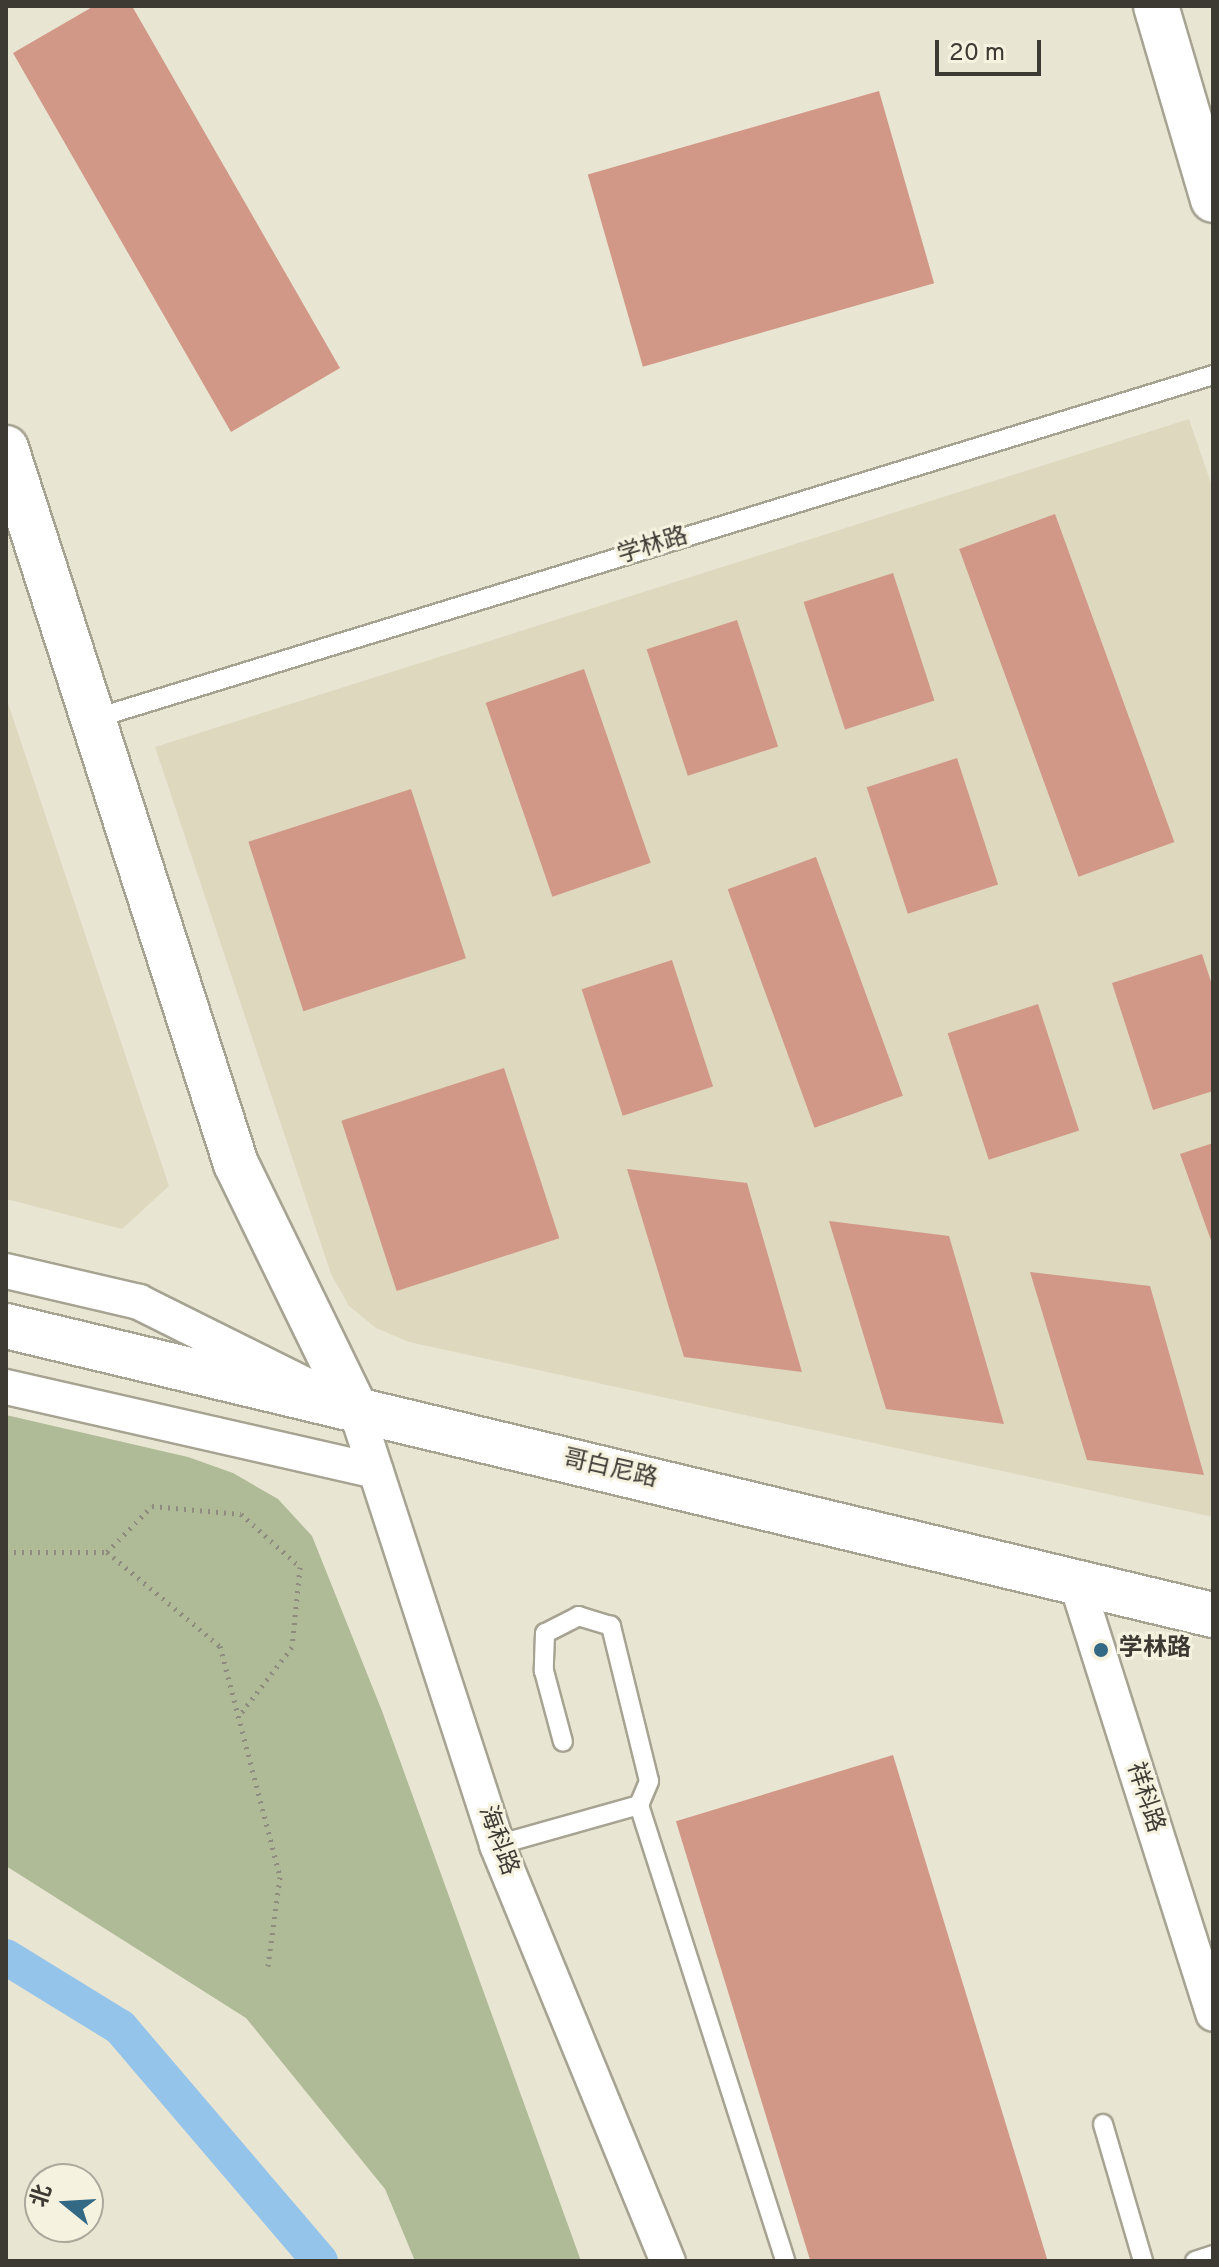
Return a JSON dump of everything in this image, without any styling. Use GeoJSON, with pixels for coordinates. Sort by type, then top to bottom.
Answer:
{"type":"FeatureCollection","features":[{"type":"Feature","properties":{"kind":"street"},"geometry":{"type":"LineString","coordinates":[[1156,6],[1213,200]]}},
{"type":"Feature","properties":{"kind":"street"},"geometry":{"type":"LineString","coordinates":[[6,448],[236,1164],[356,1410]]}},
{"type":"Feature","properties":{"kind":"street"},"geometry":{"type":"LineString","coordinates":[[6,1271],[139,1302],[356,1410]]}},
{"type":"Feature","properties":{"kind":"street","name":"哥白尼路"},"geometry":{"type":"LineString","coordinates":[[6,1326],[1213,1615]]}},
{"type":"Feature","properties":{"kind":"street"},"geometry":{"type":"LineString","coordinates":[[6,1387],[376,1471]]}},
{"type":"Feature","properties":{"kind":"street","name":"海科路"},"geometry":{"type":"LineString","coordinates":[[356,1410],[497,1845],[668,2261]]}},
{"type":"Feature","properties":{"kind":"street","name":"祥科路"},"geometry":{"type":"LineString","coordinates":[[1076,1581],[1213,2014]]}},
{"type":"Feature","properties":{"kind":"lane","name":"学林路"},"geometry":{"type":"LineString","coordinates":[[93,719],[1213,375]]}},
{"type":"Feature","properties":{"kind":"lane"},"geometry":{"type":"LineString","coordinates":[[563,1742],[544,1671],[545,1633],[579,1616],[611,1626],[649,1781],[639,1805],[785,2261]]}},
{"type":"Feature","properties":{"kind":"lane"},"geometry":{"type":"LineString","coordinates":[[497,1845],[608,1818],[639,1805]]}},
{"type":"Feature","properties":{"kind":"lane"},"geometry":{"type":"LineString","coordinates":[[1103,2124],[1143,2261]]}},
{"type":"Feature","properties":{"kind":"lane"},"geometry":{"type":"LineString","coordinates":[[1195,2261],[1213,2255]]}},
{"type":"Feature","properties":{"kind":"path"},"geometry":{"type":"LineString","coordinates":[[107,1552],[152,1506],[241,1514],[300,1567],[292,1647],[238,1717]]}},
{"type":"Feature","properties":{"kind":"path"},"geometry":{"type":"LineString","coordinates":[[6,1552],[107,1552],[220,1646],[280,1877],[268,1966]]}},
{"type":"Feature","properties":{"kind":"shaded area"},"geometry":{"type":"Polygon","coordinates":[[[1189,419],[1213,489],[1213,1517],[409,1342],[376,1328],[349,1306],[331,1274],[155,747],[1189,419]]]}},
{"type":"Feature","properties":{"kind":"shaded area"},"geometry":{"type":"Polygon","coordinates":[[[6,697],[169,1186],[122,1229],[6,1199],[6,697]]]}},
{"type":"Feature","properties":{"kind":"green space"},"geometry":{"type":"Polygon","coordinates":[[[6,1415],[188,1457],[233,1473],[278,1499],[312,1536],[382,1711],[581,2261],[415,2261],[385,2189],[246,2018],[6,1866],[6,1415]]]}},
{"type":"Feature","properties":{"kind":"building"},"geometry":{"type":"Polygon","coordinates":[[[94,6],[132,6],[340,368],[231,432],[13,53],[94,6]]]}},
{"type":"Feature","properties":{"kind":"building"},"geometry":{"type":"Polygon","coordinates":[[[879,91],[934,283],[643,367],[588,175],[879,91]]]}},
{"type":"Feature","properties":{"kind":"building"},"geometry":{"type":"Polygon","coordinates":[[[1055,514],[1174,842],[1079,877],[959,549],[1055,514]]]}},
{"type":"Feature","properties":{"kind":"building"},"geometry":{"type":"Polygon","coordinates":[[[893,573],[934,700],[845,729],[804,602],[893,573]]]}},
{"type":"Feature","properties":{"kind":"building"},"geometry":{"type":"Polygon","coordinates":[[[737,620],[778,746],[688,776],[647,649],[737,620]]]}},
{"type":"Feature","properties":{"kind":"building"},"geometry":{"type":"Polygon","coordinates":[[[584,669],[651,863],[552,897],[486,703],[584,669]]]}},
{"type":"Feature","properties":{"kind":"building"},"geometry":{"type":"Polygon","coordinates":[[[957,758],[998,884],[908,914],[867,787],[957,758]]]}},
{"type":"Feature","properties":{"kind":"building"},"geometry":{"type":"Polygon","coordinates":[[[411,789],[466,958],[303,1011],[248,842],[411,789]]]}},
{"type":"Feature","properties":{"kind":"building"},"geometry":{"type":"Polygon","coordinates":[[[816,857],[903,1096],[815,1128],[728,889],[816,857]]]}},
{"type":"Feature","properties":{"kind":"building"},"geometry":{"type":"Polygon","coordinates":[[[1202,954],[1213,988],[1213,1091],[1153,1110],[1112,983],[1202,954]]]}},
{"type":"Feature","properties":{"kind":"building"},"geometry":{"type":"Polygon","coordinates":[[[672,960],[713,1086],[623,1116],[582,989],[672,960]]]}},
{"type":"Feature","properties":{"kind":"building"},"geometry":{"type":"Polygon","coordinates":[[[1038,1004],[1079,1130],[989,1160],[948,1033],[1038,1004]]]}},
{"type":"Feature","properties":{"kind":"building"},"geometry":{"type":"Polygon","coordinates":[[[504,1068],[559,1238],[397,1291],[341,1121],[504,1068]]]}},
{"type":"Feature","properties":{"kind":"building"},"geometry":{"type":"Polygon","coordinates":[[[1213,1143],[1213,1246],[1180,1154],[1213,1143]]]}},
{"type":"Feature","properties":{"kind":"building"},"geometry":{"type":"Polygon","coordinates":[[[627,1169],[747,1183],[802,1372],[684,1357],[627,1169]]]}},
{"type":"Feature","properties":{"kind":"building"},"geometry":{"type":"Polygon","coordinates":[[[829,1221],[949,1236],[1004,1424],[886,1409],[829,1221]]]}},
{"type":"Feature","properties":{"kind":"building"},"geometry":{"type":"Polygon","coordinates":[[[1030,1272],[1150,1286],[1204,1475],[1087,1460],[1030,1272]]]}},
{"type":"Feature","properties":{"kind":"building"},"geometry":{"type":"Polygon","coordinates":[[[893,1755],[1048,2261],[810,2261],[676,1821],[893,1755]]]}},
{"type":"Feature","properties":{"kind":"waterway"},"geometry":{"type":"LineString","coordinates":[[6,1957],[120,2027],[320,2261]]}},
{"type":"Feature","properties":{"kind":"place","name":"学林路"},"geometry":{"type":"Point","coordinates":[1101,1650]}}]}
